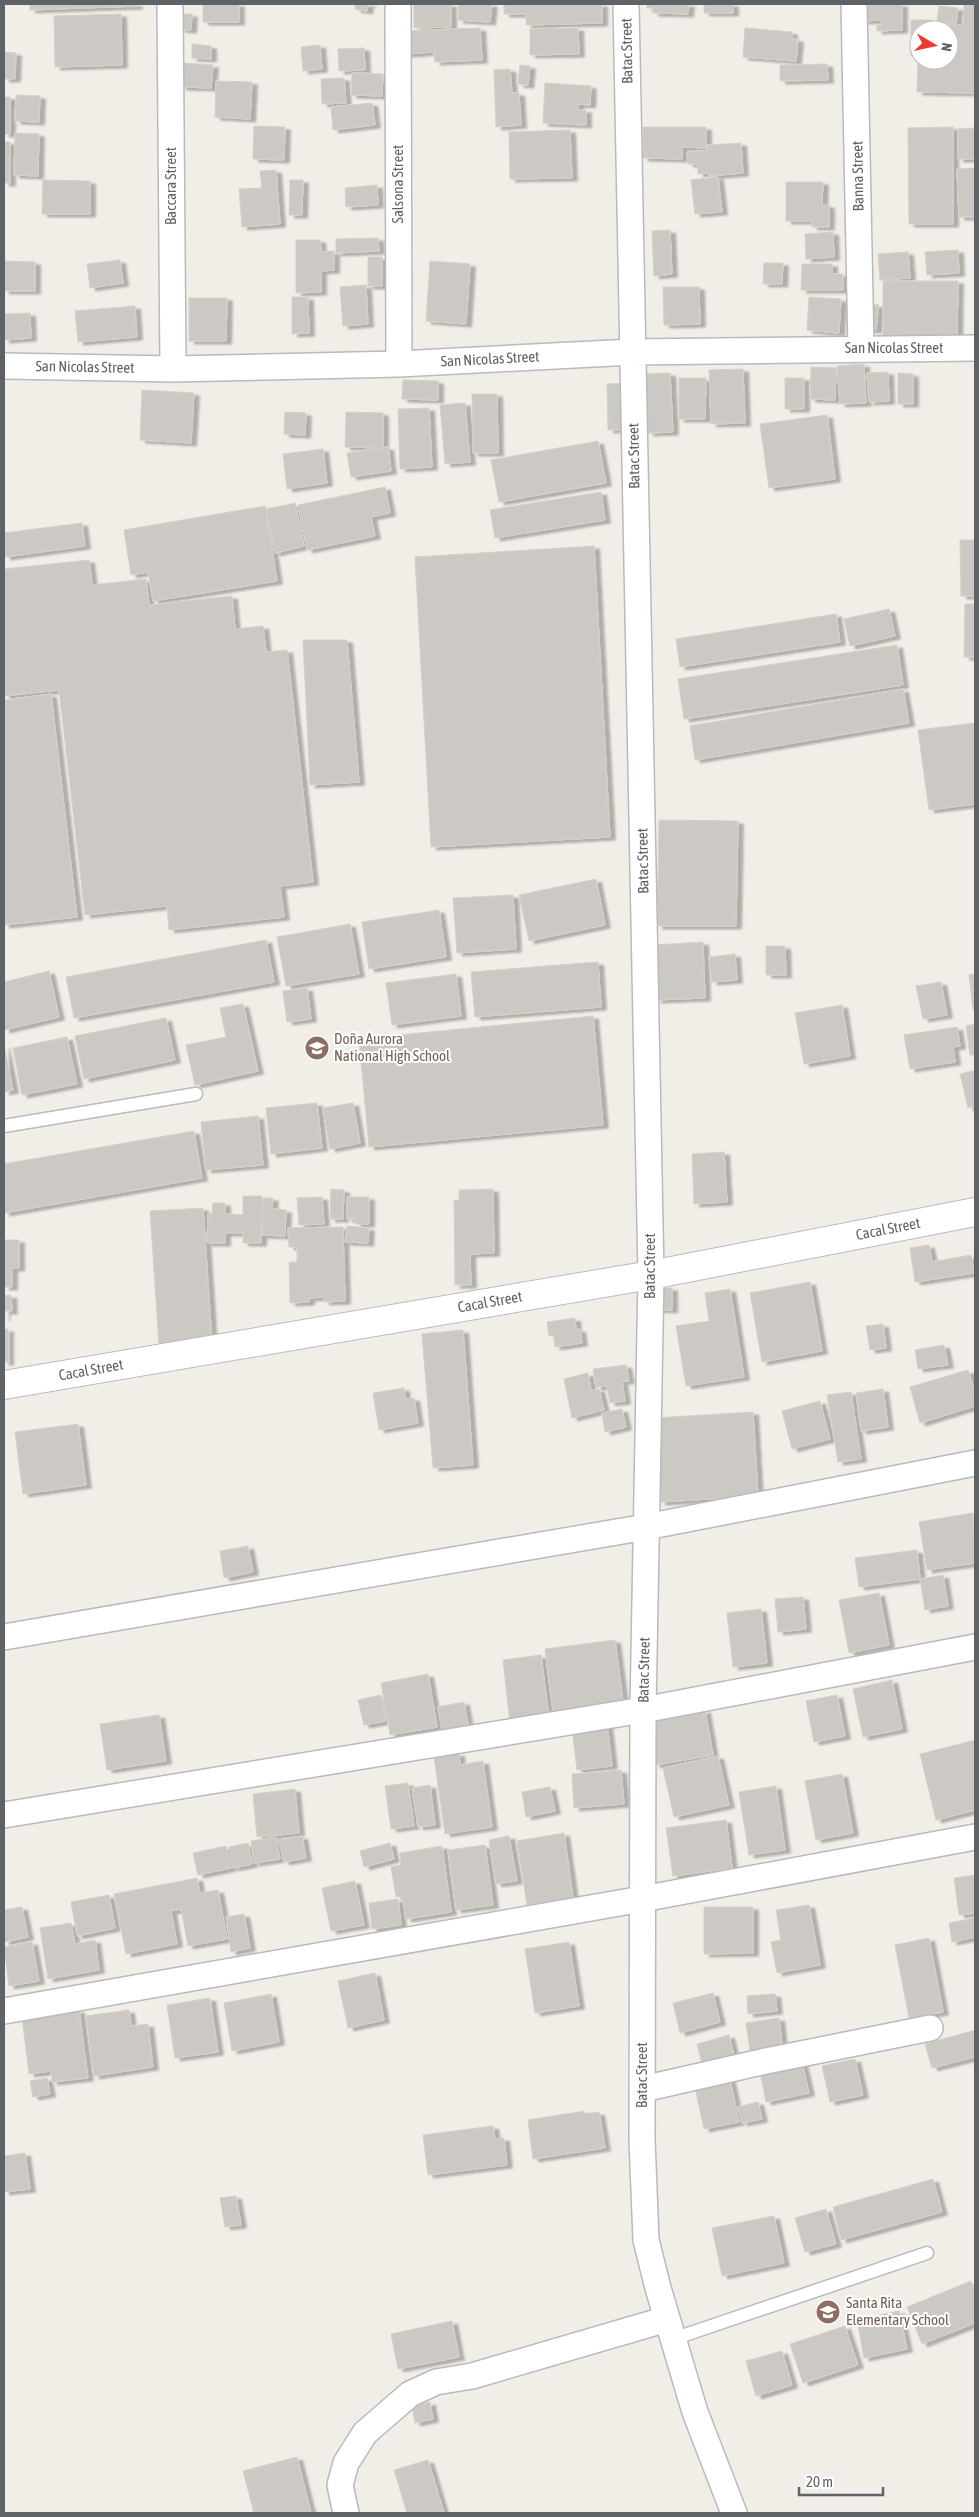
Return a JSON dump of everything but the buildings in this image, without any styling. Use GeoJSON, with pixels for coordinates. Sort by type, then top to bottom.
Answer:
{"type":"FeatureCollection","features":[{"type":"Feature","properties":{"kind":"street","name":"Baccara Street"},"geometry":{"type":"LineString","coordinates":[[170,4],[173,368]]}},
{"type":"Feature","properties":{"kind":"street","name":"Salsona Street"},"geometry":{"type":"LineString","coordinates":[[398,4],[399,364]]}},
{"type":"Feature","properties":{"kind":"street","name":"Batac Street"},"geometry":{"type":"LineString","coordinates":[[626,4],[651,1275],[643,1710],[642,1899],[642,2089],[646,2240],[695,2412],[734,2513]]}},
{"type":"Feature","properties":{"kind":"street","name":"Banna Street"},"geometry":{"type":"LineString","coordinates":[[854,4],[861,348]]}},
{"type":"Feature","properties":{"kind":"street","name":"San Nicolas Street"},"geometry":{"type":"LineString","coordinates":[[4,366],[173,368],[399,364],[632,352],[975,348]]}},
{"type":"Feature","properties":{"kind":"street","name":"Cacal Street"},"geometry":{"type":"LineString","coordinates":[[4,1385],[651,1275],[975,1212]]}},
{"type":"Feature","properties":{"kind":"street"},"geometry":{"type":"LineString","coordinates":[[4,1637],[646,1527],[975,1464]]}},
{"type":"Feature","properties":{"kind":"street"},"geometry":{"type":"LineString","coordinates":[[4,1815],[643,1710],[975,1647]]}},
{"type":"Feature","properties":{"kind":"street"},"geometry":{"type":"LineString","coordinates":[[4,2011],[642,1899],[975,1837]]}},
{"type":"Feature","properties":{"kind":"street"},"geometry":{"type":"LineString","coordinates":[[642,2089],[766,2060],[930,2028]]}},
{"type":"Feature","properties":{"kind":"street"},"geometry":{"type":"LineString","coordinates":[[346,2513],[340,2485],[346,2463],[365,2434],[389,2410],[410,2394],[436,2382],[472,2376],[670,2329]]}},
{"type":"Feature","properties":{"kind":"lane"},"geometry":{"type":"LineString","coordinates":[[4,1126],[196,1094]]}},
{"type":"Feature","properties":{"kind":"lane"},"geometry":{"type":"LineString","coordinates":[[670,2329],[927,2253]]}},
{"type":"Feature","properties":{"kind":"place","name":"Doña Aurora National High School"},"geometry":{"type":"Point","coordinates":[317,1048]}},
{"type":"Feature","properties":{"kind":"place","name":"Santa Rita Elementary School"},"geometry":{"type":"Point","coordinates":[828,2312]}}]}
